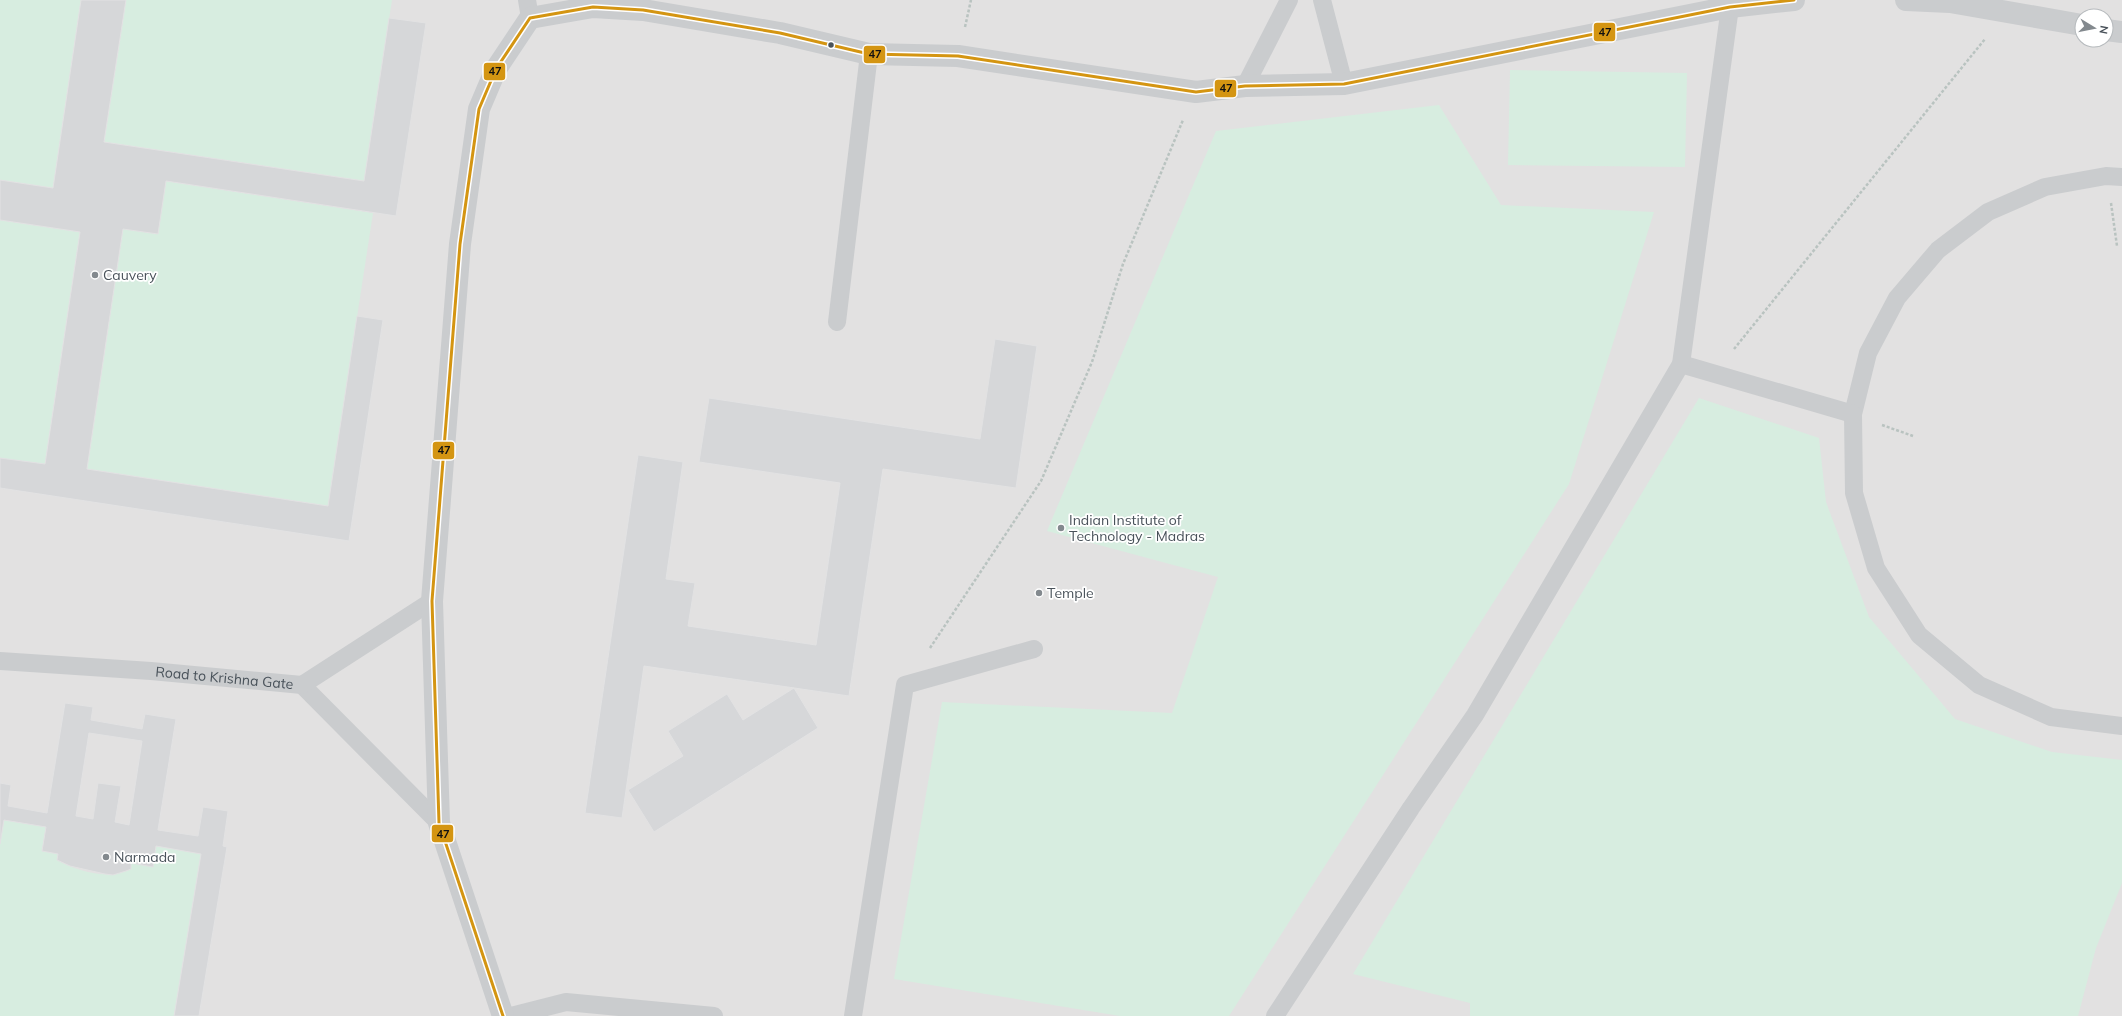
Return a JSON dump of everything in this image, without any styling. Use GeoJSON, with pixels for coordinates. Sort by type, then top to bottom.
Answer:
{"type":"FeatureCollection","features":[{"type":"Feature","properties":{"kind":"street"},"geometry":{"type":"LineString","coordinates":[[503,1016],[439,823],[432,601],[460,244],[479,109],[496,69],[528,9],[593,7],[643,10],[780,33],[869,54],[958,56],[1196,92],[1245,86],[1344,84],[1730,7],[1794,0]]}},
{"type":"Feature","properties":{"kind":"street"},"geometry":{"type":"LineString","coordinates":[[1906,0],[1950,2],[2074,25]]}},
{"type":"Feature","properties":{"kind":"lane"},"geometry":{"type":"LineString","coordinates":[[1245,86],[1289,0]]}},
{"type":"Feature","properties":{"kind":"lane"},"geometry":{"type":"LineString","coordinates":[[1322,0],[1344,84]]}},
{"type":"Feature","properties":{"kind":"lane"},"geometry":{"type":"LineString","coordinates":[[1275,1016],[1411,808],[1475,716],[1681,364],[1730,7]]}},
{"type":"Feature","properties":{"kind":"lane"},"geometry":{"type":"LineString","coordinates":[[837,322],[869,54]]}},
{"type":"Feature","properties":{"kind":"lane"},"geometry":{"type":"LineString","coordinates":[[2114,177],[2046,187],[1988,212],[1938,250],[1897,298],[1868,353],[1853,414],[1854,493],[1876,568],[1919,635],[1979,686],[2051,717],[2122,726]]}},
{"type":"Feature","properties":{"kind":"lane"},"geometry":{"type":"LineString","coordinates":[[1681,364],[1853,414]]}},
{"type":"Feature","properties":{"kind":"lane"},"geometry":{"type":"LineString","coordinates":[[302,685],[432,601]]}},
{"type":"Feature","properties":{"kind":"lane"},"geometry":{"type":"LineString","coordinates":[[853,1016],[905,685],[1034,649]]}},
{"type":"Feature","properties":{"kind":"lane","name":"Road to Krishna Gate"},"geometry":{"type":"LineString","coordinates":[[0,660],[151,671],[302,685],[439,823]]}},
{"type":"Feature","properties":{"kind":"lane"},"geometry":{"type":"LineString","coordinates":[[511,1016],[566,1002],[714,1016]]}},
{"type":"Feature","properties":{"kind":"path"},"geometry":{"type":"LineString","coordinates":[[1714,374],[2006,12]]}},
{"type":"Feature","properties":{"kind":"path"},"geometry":{"type":"LineString","coordinates":[[905,685],[1041,481],[1092,362],[1123,264],[1196,92]]}},
{"type":"Feature","properties":{"kind":"path"},"geometry":{"type":"LineString","coordinates":[[2114,177],[2117,246]]}},
{"type":"Feature","properties":{"kind":"shaded area","name":"Indian Institute of Technology - Madras"},"geometry":{"type":"Polygon","coordinates":[[[0,0],[2122,0],[2122,1016],[0,1016],[0,0]]]}},
{"type":"Feature","properties":{"kind":"green space"},"geometry":{"type":"Polygon","coordinates":[[[0,0],[81,0],[53,188],[0,180],[0,0]]]}},
{"type":"Feature","properties":{"kind":"green space"},"geometry":{"type":"Polygon","coordinates":[[[126,0],[392,0],[364,181],[104,142],[126,0]]]}},
{"type":"Feature","properties":{"kind":"green space"},"geometry":{"type":"Polygon","coordinates":[[[1510,70],[1687,73],[1685,167],[1508,165],[1510,70]]]}},
{"type":"Feature","properties":{"kind":"green space"},"geometry":{"type":"Polygon","coordinates":[[[1439,105],[1501,205],[1654,212],[1569,484],[1229,1016],[1120,1016],[894,979],[942,702],[1172,713],[1218,577],[1047,531],[1216,131],[1439,105]]]}},
{"type":"Feature","properties":{"kind":"green space"},"geometry":{"type":"Polygon","coordinates":[[[166,181],[373,213],[328,506],[87,469],[123,229],[158,234],[166,181]]]}},
{"type":"Feature","properties":{"kind":"green space"},"geometry":{"type":"Polygon","coordinates":[[[0,220],[80,232],[45,464],[0,458],[0,220]]]}},
{"type":"Feature","properties":{"kind":"green space"},"geometry":{"type":"Polygon","coordinates":[[[1699,398],[1819,438],[1826,502],[1869,617],[1955,719],[2052,752],[2122,760],[2122,883],[2096,948],[2078,1016],[1470,1016],[1470,1003],[1353,974],[1699,398]]]}},
{"type":"Feature","properties":{"kind":"green space"},"geometry":{"type":"Polygon","coordinates":[[[4,820],[46,827],[42,851],[58,854],[57,860],[74,868],[93,873],[112,874],[122,872],[131,869],[131,863],[153,867],[156,846],[201,854],[174,1016],[0,1016],[0,844],[4,820]]]}},
{"type":"Feature","properties":{"kind":"building","name":"Cauvery"},"geometry":{"type":"Polygon","coordinates":[[[81,0],[126,0],[104,142],[364,181],[389,18],[426,23],[396,216],[166,181],[158,234],[123,229],[87,469],[328,506],[357,316],[383,320],[349,541],[0,488],[0,458],[45,464],[80,232],[0,220],[0,180],[53,188],[81,0]]]}},
{"type":"Feature","properties":{"kind":"building"},"geometry":{"type":"Polygon","coordinates":[[[995,339],[1037,346],[1016,488],[883,469],[849,696],[644,666],[622,818],[585,813],[638,455],[683,462],[666,579],[695,583],[688,626],[816,645],[840,483],[699,462],[709,398],[980,439],[995,339]]]}},
{"type":"Feature","properties":{"kind":"building"},"geometry":{"type":"Polygon","coordinates":[[[794,688],[818,728],[654,832],[628,790],[683,756],[668,731],[727,694],[743,720],[794,688]]]}},
{"type":"Feature","properties":{"kind":"building","name":"Narmada"},"geometry":{"type":"Polygon","coordinates":[[[65,703],[93,707],[91,720],[142,729],[145,714],[176,719],[158,830],[198,836],[203,807],[228,811],[223,846],[227,847],[199,1016],[174,1016],[201,854],[156,846],[153,867],[131,863],[131,869],[113,875],[70,866],[57,860],[58,854],[42,851],[46,827],[4,820],[0,844],[0,783],[11,785],[8,806],[47,813],[65,703]],[[89,733],[76,816],[93,819],[98,783],[121,786],[115,822],[129,825],[142,741],[89,733]]]}},
{"type":"Feature","properties":{"kind":"transit line","name":"47"},"geometry":{"type":"LineString","coordinates":[[503,1016],[439,823],[432,601],[460,244],[479,109],[496,69],[530,18],[593,7],[643,10],[780,33],[869,54],[958,56],[1196,92],[1245,86],[1344,84],[1730,7],[1794,0]]}},
{"type":"Feature","properties":{"kind":"place","name":"Cauvery"},"geometry":{"type":"Point","coordinates":[95,275]}},
{"type":"Feature","properties":{"kind":"place","name":"Indian Institute of Technology - Madras"},"geometry":{"type":"Point","coordinates":[1061,528]}},
{"type":"Feature","properties":{"kind":"place","name":"Temple"},"geometry":{"type":"Point","coordinates":[1039,593]}},
{"type":"Feature","properties":{"kind":"place","name":"Narmada"},"geometry":{"type":"Point","coordinates":[106,857]}}]}
